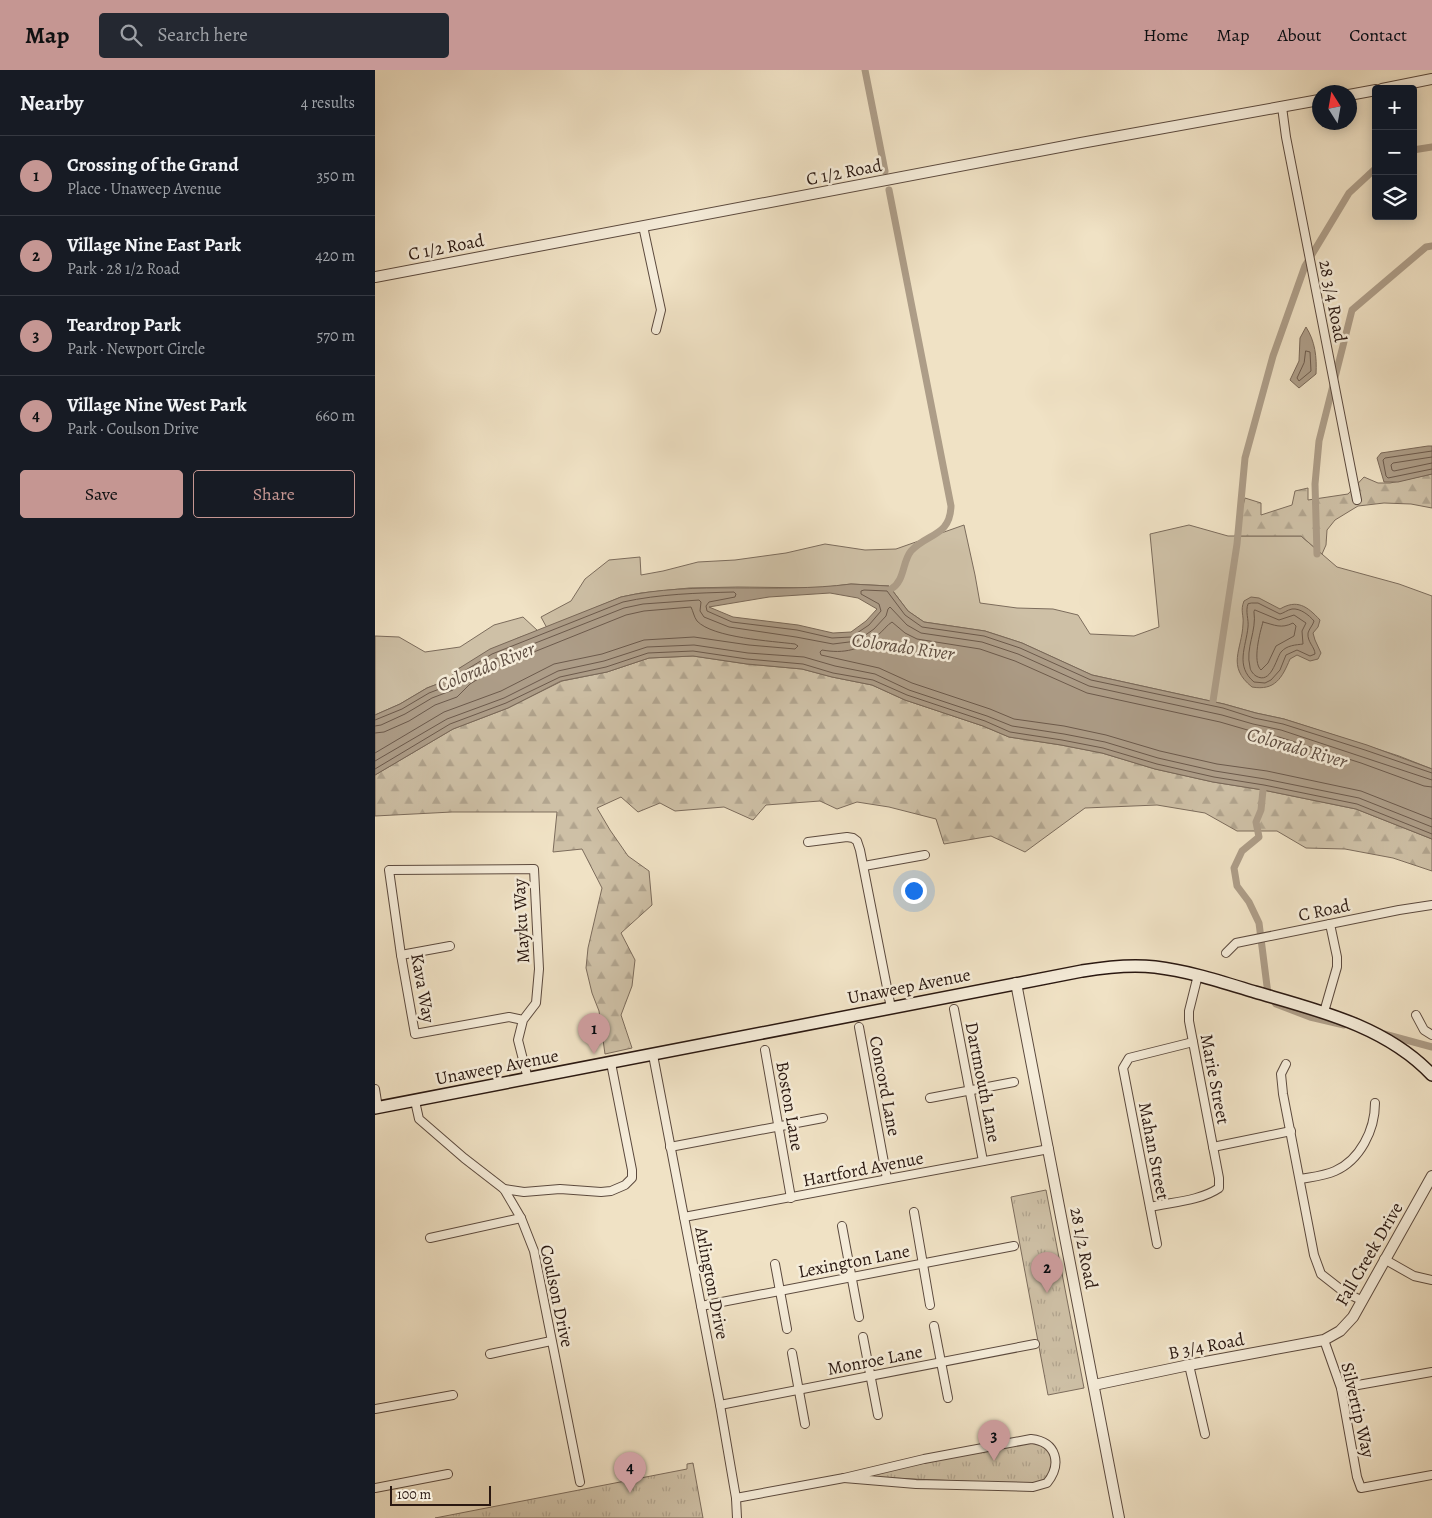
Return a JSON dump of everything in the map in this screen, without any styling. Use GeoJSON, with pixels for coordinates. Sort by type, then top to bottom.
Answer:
{"type":"FeatureCollection","features":[{"type":"Feature","properties":{"kind":"main road","name":"Unaweep Avenue"},"geometry":{"type":"LineString","coordinates":[[377,1108],[1110,967],[1155,967],[1197,975],[1342,1018],[1388,1040],[1419,1062],[1432,1075]]}},
{"type":"Feature","properties":{"kind":"street"},"geometry":{"type":"LineString","coordinates":[[1402,85],[1432,79]]}},
{"type":"Feature","properties":{"kind":"street"},"geometry":{"type":"LineString","coordinates":[[1357,94],[1372,91]]}},
{"type":"Feature","properties":{"kind":"street","name":"C 1/2 Road"},"geometry":{"type":"LineString","coordinates":[[375,277],[1081,143],[1312,101]]}},
{"type":"Feature","properties":{"kind":"street","name":"28 3/4 Road"},"geometry":{"type":"LineString","coordinates":[[1282,107],[1285,137],[1357,500]]}},
{"type":"Feature","properties":{"kind":"street"},"geometry":{"type":"LineString","coordinates":[[643,226],[661,310],[656,330]]}},
{"type":"Feature","properties":{"kind":"street"},"geometry":{"type":"LineString","coordinates":[[808,842],[847,837],[853,838],[858,845],[864,866],[891,1008]]}},
{"type":"Feature","properties":{"kind":"street"},"geometry":{"type":"LineString","coordinates":[[864,866],[925,855]]}},
{"type":"Feature","properties":{"kind":"street","name":"Mayku Way"},"geometry":{"type":"LineString","coordinates":[[389,870],[534,869],[538,978],[536,1003],[523,1020],[518,1040],[528,1079]]}},
{"type":"Feature","properties":{"kind":"street","name":"Kava Way"},"geometry":{"type":"LineString","coordinates":[[389,870],[415,1034],[509,1017],[523,1020]]}},
{"type":"Feature","properties":{"kind":"street","name":"C Road"},"geometry":{"type":"LineString","coordinates":[[1226,953],[1236,943],[1432,904]]}},
{"type":"Feature","properties":{"kind":"street"},"geometry":{"type":"LineString","coordinates":[[1324,1012],[1337,967],[1337,957],[1330,924]]}},
{"type":"Feature","properties":{"kind":"street"},"geometry":{"type":"LineString","coordinates":[[401,955],[450,946]]}},
{"type":"Feature","properties":{"kind":"street","name":"Marie Street"},"geometry":{"type":"LineString","coordinates":[[1150,1207],[1212,1193],[1219,1188],[1189,1011],[1197,975]]}},
{"type":"Feature","properties":{"kind":"street","name":"28 1/2 Road"},"geometry":{"type":"LineString","coordinates":[[1016,984],[1119,1518]]}},
{"type":"Feature","properties":{"kind":"street","name":"Dartmouth Lane"},"geometry":{"type":"LineString","coordinates":[[954,1009],[983,1161]]}},
{"type":"Feature","properties":{"kind":"street"},"geometry":{"type":"LineString","coordinates":[[1416,1014],[1424,1030],[1432,1035]]}},
{"type":"Feature","properties":{"kind":"street","name":"Concord Lane"},"geometry":{"type":"LineString","coordinates":[[859,1027],[887,1179]]}},
{"type":"Feature","properties":{"kind":"street","name":"Mahan Street"},"geometry":{"type":"LineString","coordinates":[[1157,1244],[1123,1068],[1129,1058],[1139,1054],[1193,1042]]}},
{"type":"Feature","properties":{"kind":"street","name":"Boston Lane"},"geometry":{"type":"LineString","coordinates":[[765,1050],[791,1198]]}},
{"type":"Feature","properties":{"kind":"street","name":"Arlington Drive"},"geometry":{"type":"LineString","coordinates":[[653,1054],[720,1405],[736,1498],[737,1518]]}},
{"type":"Feature","properties":{"kind":"street"},"geometry":{"type":"LineString","coordinates":[[505,1189],[524,1192],[560,1189],[606,1191],[625,1185],[632,1178],[611,1063]]}},
{"type":"Feature","properties":{"kind":"street"},"geometry":{"type":"LineString","coordinates":[[1286,1064],[1281,1074],[1283,1094],[1314,1255],[1321,1274],[1344,1292],[1361,1300]]}},
{"type":"Feature","properties":{"kind":"street"},"geometry":{"type":"LineString","coordinates":[[930,1098],[1015,1082]]}},
{"type":"Feature","properties":{"kind":"street"},"geometry":{"type":"LineString","coordinates":[[375,1089],[377,1108]]}},
{"type":"Feature","properties":{"kind":"street","name":"Coulson Drive"},"geometry":{"type":"LineString","coordinates":[[415,1101],[419,1119],[464,1158],[505,1189],[521,1218],[534,1251],[580,1482]]}},
{"type":"Feature","properties":{"kind":"street"},"geometry":{"type":"LineString","coordinates":[[1300,1179],[1333,1172],[1352,1160],[1362,1147],[1374,1120],[1375,1103]]}},
{"type":"Feature","properties":{"kind":"street"},"geometry":{"type":"LineString","coordinates":[[670,1147],[823,1118]]}},
{"type":"Feature","properties":{"kind":"street"},"geometry":{"type":"LineString","coordinates":[[1213,1147],[1291,1131]]}},
{"type":"Feature","properties":{"kind":"street","name":"Hartford Avenue"},"geometry":{"type":"LineString","coordinates":[[684,1217],[1049,1149]]}},
{"type":"Feature","properties":{"kind":"street","name":"Fall Creek Drive"},"geometry":{"type":"LineString","coordinates":[[1324,1340],[1340,1331],[1353,1317],[1432,1176]]}},
{"type":"Feature","properties":{"kind":"street"},"geometry":{"type":"LineString","coordinates":[[914,1212],[930,1306]]}},
{"type":"Feature","properties":{"kind":"street"},"geometry":{"type":"LineString","coordinates":[[430,1238],[521,1218]]}},
{"type":"Feature","properties":{"kind":"street"},"geometry":{"type":"LineString","coordinates":[[842,1226],[859,1316]]}},
{"type":"Feature","properties":{"kind":"street","name":"Lexington Lane"},"geometry":{"type":"LineString","coordinates":[[701,1306],[1014,1246]]}},
{"type":"Feature","properties":{"kind":"street"},"geometry":{"type":"LineString","coordinates":[[1384,1259],[1414,1276],[1432,1280]]}},
{"type":"Feature","properties":{"kind":"street"},"geometry":{"type":"LineString","coordinates":[[775,1264],[787,1329]]}},
{"type":"Feature","properties":{"kind":"street"},"geometry":{"type":"LineString","coordinates":[[934,1326],[948,1398]]}},
{"type":"Feature","properties":{"kind":"street"},"geometry":{"type":"LineString","coordinates":[[863,1337],[877,1415]]}},
{"type":"Feature","properties":{"kind":"street","name":"B 3/4 Road"},"geometry":{"type":"LineString","coordinates":[[1094,1385],[1324,1340]]}},
{"type":"Feature","properties":{"kind":"street","name":"Silvertip Way"},"geometry":{"type":"LineString","coordinates":[[1324,1340],[1341,1388],[1357,1477],[1361,1488],[1432,1475]]}},
{"type":"Feature","properties":{"kind":"street"},"geometry":{"type":"LineString","coordinates":[[490,1354],[551,1341]]}},
{"type":"Feature","properties":{"kind":"street","name":"Monroe Lane"},"geometry":{"type":"LineString","coordinates":[[720,1405],[1035,1344]]}},
{"type":"Feature","properties":{"kind":"street"},"geometry":{"type":"LineString","coordinates":[[792,1353],[805,1424]]}},
{"type":"Feature","properties":{"kind":"street"},"geometry":{"type":"LineString","coordinates":[[1189,1365],[1205,1434]]}},
{"type":"Feature","properties":{"kind":"street"},"geometry":{"type":"LineString","coordinates":[[1341,1388],[1432,1372]]}},
{"type":"Feature","properties":{"kind":"street"},"geometry":{"type":"LineString","coordinates":[[375,1409],[453,1395]]}},
{"type":"Feature","properties":{"kind":"street"},"geometry":{"type":"LineString","coordinates":[[736,1498],[843,1478],[923,1459],[1031,1440],[1041,1440],[1046,1444],[1051,1449],[1056,1463],[1056,1470],[1047,1483],[1033,1487],[916,1484],[843,1478]]}},
{"type":"Feature","properties":{"kind":"street"},"geometry":{"type":"LineString","coordinates":[[375,1488],[448,1474]]}},
{"type":"Feature","properties":{"kind":"green space"},"geometry":{"type":"Polygon","coordinates":[[[1432,474],[1432,508],[1411,504],[1384,503],[1358,506],[1335,520],[1327,530],[1326,545],[1322,554],[1301,536],[1235,536],[1245,498],[1261,503],[1261,515],[1292,505],[1295,491],[1308,488],[1308,500],[1348,494],[1364,477],[1378,483],[1390,483],[1432,474]]]}},
{"type":"Feature","properties":{"kind":"green space"},"geometry":{"type":"Polygon","coordinates":[[[964,525],[980,603],[1017,608],[1053,609],[1078,615],[1090,634],[1134,636],[1159,627],[1150,534],[1189,525],[1228,536],[1301,536],[1337,567],[1399,584],[1432,596],[1432,769],[1399,756],[1284,719],[1092,675],[1022,643],[985,631],[924,622],[908,611],[889,586],[851,584],[819,588],[689,588],[621,597],[547,628],[541,617],[571,601],[585,579],[609,560],[640,557],[641,575],[698,562],[735,560],[786,553],[825,544],[865,550],[896,549],[964,525]]]}},
{"type":"Feature","properties":{"kind":"green space"},"geometry":{"type":"Polygon","coordinates":[[[523,617],[538,631],[518,638],[458,669],[448,680],[427,688],[400,704],[375,715],[375,636],[399,637],[425,652],[460,647],[494,625],[523,617]]]}},
{"type":"Feature","properties":{"kind":"green space"},"geometry":{"type":"Polygon","coordinates":[[[693,656],[747,664],[802,669],[872,685],[905,700],[983,726],[1009,737],[1102,753],[1155,769],[1213,782],[1356,809],[1432,839],[1432,871],[1393,858],[1345,849],[1306,848],[1277,831],[1237,831],[1205,813],[1157,805],[1085,808],[1025,852],[991,836],[944,844],[936,819],[889,807],[857,802],[837,809],[820,801],[766,805],[753,820],[724,807],[675,811],[660,803],[638,812],[621,797],[597,808],[628,856],[649,871],[652,905],[621,933],[635,960],[632,986],[621,1015],[632,1048],[605,1054],[599,1011],[586,968],[588,948],[602,888],[582,849],[553,852],[557,812],[452,812],[375,816],[375,775],[453,729],[508,708],[562,681],[607,672],[649,658],[693,656]]]}},
{"type":"Feature","properties":{"kind":"green space"},"geometry":{"type":"Polygon","coordinates":[[[1046,1190],[1084,1388],[1048,1395],[1011,1197],[1046,1190]]]}},
{"type":"Feature","properties":{"kind":"green space"},"geometry":{"type":"Polygon","coordinates":[[[1024,1443],[1040,1445],[1051,1453],[1053,1466],[1047,1480],[1036,1484],[1026,1484],[868,1477],[870,1474],[1024,1443]]]}},
{"type":"Feature","properties":{"kind":"green space"},"geometry":{"type":"Polygon","coordinates":[[[693,1463],[703,1518],[435,1518],[687,1469],[687,1464],[693,1463]]]}},
{"type":"Feature","properties":{"kind":"water"},"geometry":{"type":"Polygon","coordinates":[[[1306,327],[1315,349],[1316,374],[1299,388],[1290,380],[1299,361],[1300,338],[1306,327]]]}},
{"type":"Feature","properties":{"kind":"water"},"geometry":{"type":"Polygon","coordinates":[[[1432,446],[1432,474],[1398,482],[1384,482],[1377,458],[1381,453],[1432,446]]]}},
{"type":"Feature","properties":{"kind":"water","name":"Colorado River"},"geometry":{"type":"Polygon","coordinates":[[[851,584],[889,586],[908,611],[924,622],[985,631],[1022,643],[1092,675],[1284,719],[1367,745],[1432,769],[1432,839],[1356,809],[1213,782],[1155,769],[1102,753],[1009,737],[983,726],[905,700],[872,685],[802,669],[747,664],[693,656],[649,658],[607,672],[561,681],[508,708],[453,729],[375,775],[375,715],[400,704],[427,688],[448,680],[458,669],[490,649],[621,597],[678,589],[822,587],[851,584]],[[830,593],[769,597],[709,607],[733,617],[798,625],[833,633],[851,632],[866,621],[877,609],[858,598],[830,593]]]}},
{"type":"Feature","properties":{"kind":"water"},"geometry":{"type":"Polygon","coordinates":[[[1251,597],[1259,598],[1280,609],[1297,604],[1311,611],[1320,620],[1318,627],[1313,633],[1321,653],[1318,659],[1310,661],[1297,655],[1290,659],[1277,682],[1260,688],[1252,687],[1244,679],[1237,665],[1243,624],[1243,604],[1244,601],[1251,597]]]}},
{"type":"Feature","properties":{"kind":"waterway"},"geometry":{"type":"LineString","coordinates":[[865,70],[885,171]]}},
{"type":"Feature","properties":{"kind":"waterway"},"geometry":{"type":"LineString","coordinates":[[1417,149],[1432,147]]}},
{"type":"Feature","properties":{"kind":"waterway"},"geometry":{"type":"LineString","coordinates":[[1213,701],[1237,544],[1245,458],[1273,356],[1305,266],[1349,193],[1372,172]]}},
{"type":"Feature","properties":{"kind":"waterway"},"geometry":{"type":"LineString","coordinates":[[889,190],[951,506],[947,524],[911,551],[899,581],[891,589]]}},
{"type":"Feature","properties":{"kind":"waterway"},"geometry":{"type":"LineString","coordinates":[[1317,554],[1315,484],[1319,441],[1352,310],[1426,247],[1432,246]]}},
{"type":"Feature","properties":{"kind":"waterway"},"geometry":{"type":"LineString","coordinates":[[1263,790],[1261,810],[1256,822],[1259,837],[1242,851],[1234,868],[1237,886],[1249,902],[1259,923],[1268,994],[1276,1004],[1310,1017],[1344,1025]]}},
{"type":"Feature","properties":{"kind":"waterway"},"geometry":{"type":"LineString","coordinates":[[1384,1034],[1432,1047]]}},
{"type":"Feature","properties":{"kind":"place","name":"Crossing of the Grand"},"geometry":{"type":"Point","coordinates":[594,1054]}},
{"type":"Feature","properties":{"kind":"place","name":"Village Nine East Park"},"geometry":{"type":"Point","coordinates":[1047,1293]}},
{"type":"Feature","properties":{"kind":"place","name":"Teardrop Park"},"geometry":{"type":"Point","coordinates":[994,1461]}},
{"type":"Feature","properties":{"kind":"place","name":"Village Nine West Park"},"geometry":{"type":"Point","coordinates":[630,1493]}}]}
